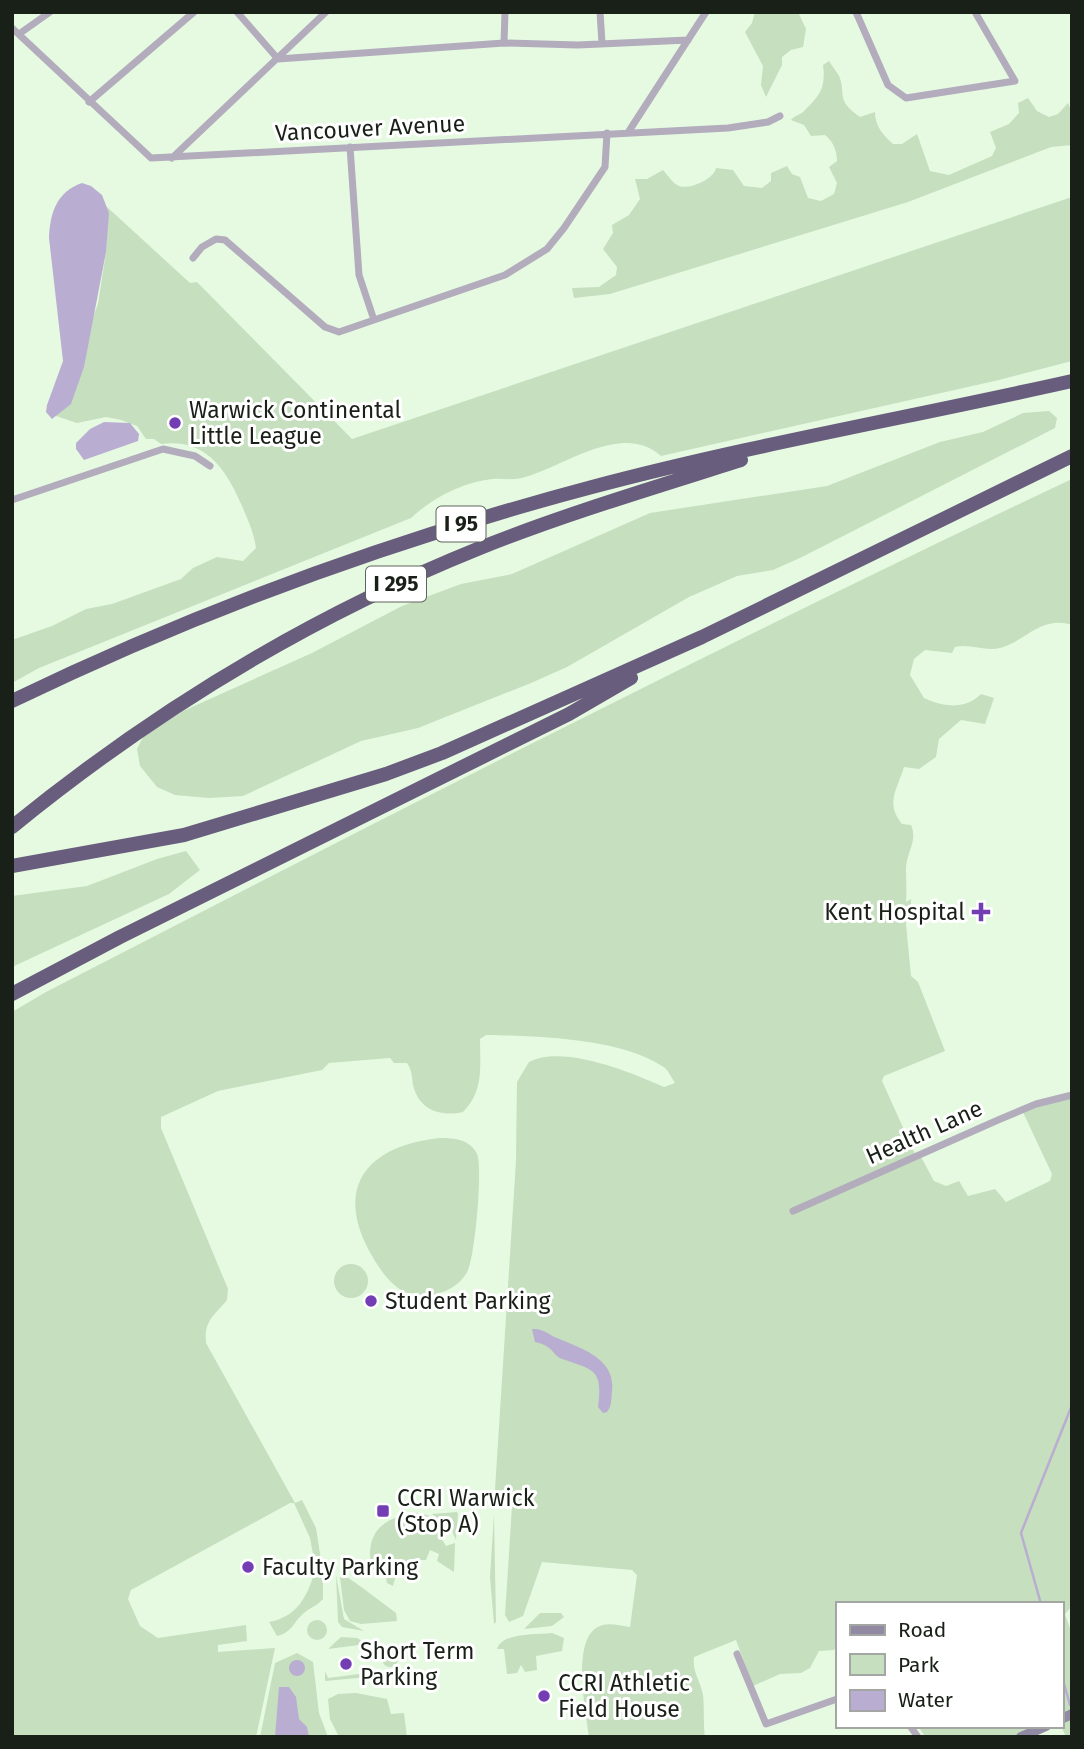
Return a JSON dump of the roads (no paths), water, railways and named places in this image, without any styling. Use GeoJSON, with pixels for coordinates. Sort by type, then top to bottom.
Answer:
{"type":"FeatureCollection","features":[{"type":"Feature","properties":{"kind":"highway","name":"I 95"},"geometry":{"type":"LineString","coordinates":[[12,701],[108,656],[276,587],[438,531],[602,484],[1072,381]]}},
{"type":"Feature","properties":{"kind":"highway","name":"I 295"},"geometry":{"type":"LineString","coordinates":[[12,827],[106,755],[196,694],[291,638],[379,593],[478,549],[551,521],[826,434]]}},
{"type":"Feature","properties":{"kind":"highway"},"geometry":{"type":"LineString","coordinates":[[12,866],[184,835],[386,774],[488,735],[702,636],[1072,456]]}},
{"type":"Feature","properties":{"kind":"highway"},"geometry":{"type":"LineString","coordinates":[[12,996],[41,978],[569,713],[702,636]]}},
{"type":"Feature","properties":{"kind":"highway"},"geometry":{"type":"LineString","coordinates":[[12,693],[108,656]]}},
{"type":"Feature","properties":{"kind":"street"},"geometry":{"type":"LineString","coordinates":[[15,31],[50,12]]}},
{"type":"Feature","properties":{"kind":"street"},"geometry":{"type":"LineString","coordinates":[[89,102],[194,12]]}},
{"type":"Feature","properties":{"kind":"street"},"geometry":{"type":"LineString","coordinates":[[237,12],[278,59]]}},
{"type":"Feature","properties":{"kind":"street"},"geometry":{"type":"LineString","coordinates":[[172,158],[326,12]]}},
{"type":"Feature","properties":{"kind":"street"},"geometry":{"type":"LineString","coordinates":[[504,43],[505,12]]}},
{"type":"Feature","properties":{"kind":"street"},"geometry":{"type":"LineString","coordinates":[[600,12],[602,43]]}},
{"type":"Feature","properties":{"kind":"street"},"geometry":{"type":"LineString","coordinates":[[629,131],[706,12]]}},
{"type":"Feature","properties":{"kind":"street"},"geometry":{"type":"LineString","coordinates":[[856,12],[888,85],[906,98],[922,98],[1015,81],[975,12]]}},
{"type":"Feature","properties":{"kind":"street","name":"Vancouver Avenue"},"geometry":{"type":"LineString","coordinates":[[15,31],[151,158],[629,131],[728,128],[768,122],[780,116]]}},
{"type":"Feature","properties":{"kind":"street"},"geometry":{"type":"LineString","coordinates":[[278,59],[504,43],[688,40]]}},
{"type":"Feature","properties":{"kind":"street"},"geometry":{"type":"LineString","coordinates":[[193,258],[202,247],[216,239],[225,240],[325,327],[339,332],[505,275],[547,249],[605,167],[607,133]]}},
{"type":"Feature","properties":{"kind":"street"},"geometry":{"type":"LineString","coordinates":[[350,147],[359,275],[374,320]]}},
{"type":"Feature","properties":{"kind":"street"},"geometry":{"type":"LineString","coordinates":[[12,500],[163,449],[195,456],[210,466]]}},
{"type":"Feature","properties":{"kind":"street","name":"Health Lane"},"geometry":{"type":"LineString","coordinates":[[793,1211],[998,1120],[1037,1104],[1072,1095]]}},
{"type":"Feature","properties":{"kind":"street"},"geometry":{"type":"LineString","coordinates":[[737,1654],[766,1724],[836,1699]]}},
{"type":"Feature","properties":{"kind":"street"},"geometry":{"type":"LineString","coordinates":[[1021,1737],[1041,1728]]}},
{"type":"Feature","properties":{"kind":"water"},"geometry":{"type":"Polygon","coordinates":[[[82,183],[102,195],[109,213],[106,252],[84,367],[71,404],[52,419],[46,412],[47,405],[63,361],[50,229],[53,212],[60,198],[82,183]]]}},
{"type":"Feature","properties":{"kind":"water"},"geometry":{"type":"Polygon","coordinates":[[[104,422],[130,423],[139,434],[138,441],[84,460],[76,449],[76,443],[90,429],[104,422]]]}},
{"type":"Feature","properties":{"kind":"water"},"geometry":{"type":"Polygon","coordinates":[[[532,1329],[542,1330],[576,1346],[602,1362],[612,1380],[611,1402],[607,1412],[603,1413],[598,1407],[599,1385],[594,1373],[562,1359],[546,1346],[535,1342],[532,1329]]]}},
{"type":"Feature","properties":{"kind":"water"},"geometry":{"type":"Polygon","coordinates":[[[294,1660],[300,1660],[305,1668],[303,1674],[294,1676],[289,1671],[289,1665],[294,1660]]]}},
{"type":"Feature","properties":{"kind":"water"},"geometry":{"type":"Polygon","coordinates":[[[279,1687],[289,1687],[296,1697],[299,1719],[307,1727],[309,1737],[275,1737],[279,1687]]]}},
{"type":"Feature","properties":{"kind":"waterway"},"geometry":{"type":"LineString","coordinates":[[1040,1602],[1021,1533],[1072,1405]]}},
{"type":"Feature","properties":{"kind":"waterway"},"geometry":{"type":"LineString","coordinates":[[1063,1680],[1070,1705]]}},
{"type":"Feature","properties":{"kind":"place","name":"Warwick Continental Little League"},"geometry":{"type":"Point","coordinates":[175,423]}},
{"type":"Feature","properties":{"kind":"place","name":"Kent Hospital"},"geometry":{"type":"Point","coordinates":[981,912]}},
{"type":"Feature","properties":{"kind":"place","name":"Student Parking"},"geometry":{"type":"Point","coordinates":[371,1301]}},
{"type":"Feature","properties":{"kind":"place","name":"CCRI Warwick (Stop A)"},"geometry":{"type":"Point","coordinates":[383,1511]}},
{"type":"Feature","properties":{"kind":"place","name":"Faculty Parking"},"geometry":{"type":"Point","coordinates":[248,1567]}},
{"type":"Feature","properties":{"kind":"place","name":"Short Term Parking"},"geometry":{"type":"Point","coordinates":[346,1664]}},
{"type":"Feature","properties":{"kind":"place","name":"CCRI Athletic Field House"},"geometry":{"type":"Point","coordinates":[544,1696]}}]}
